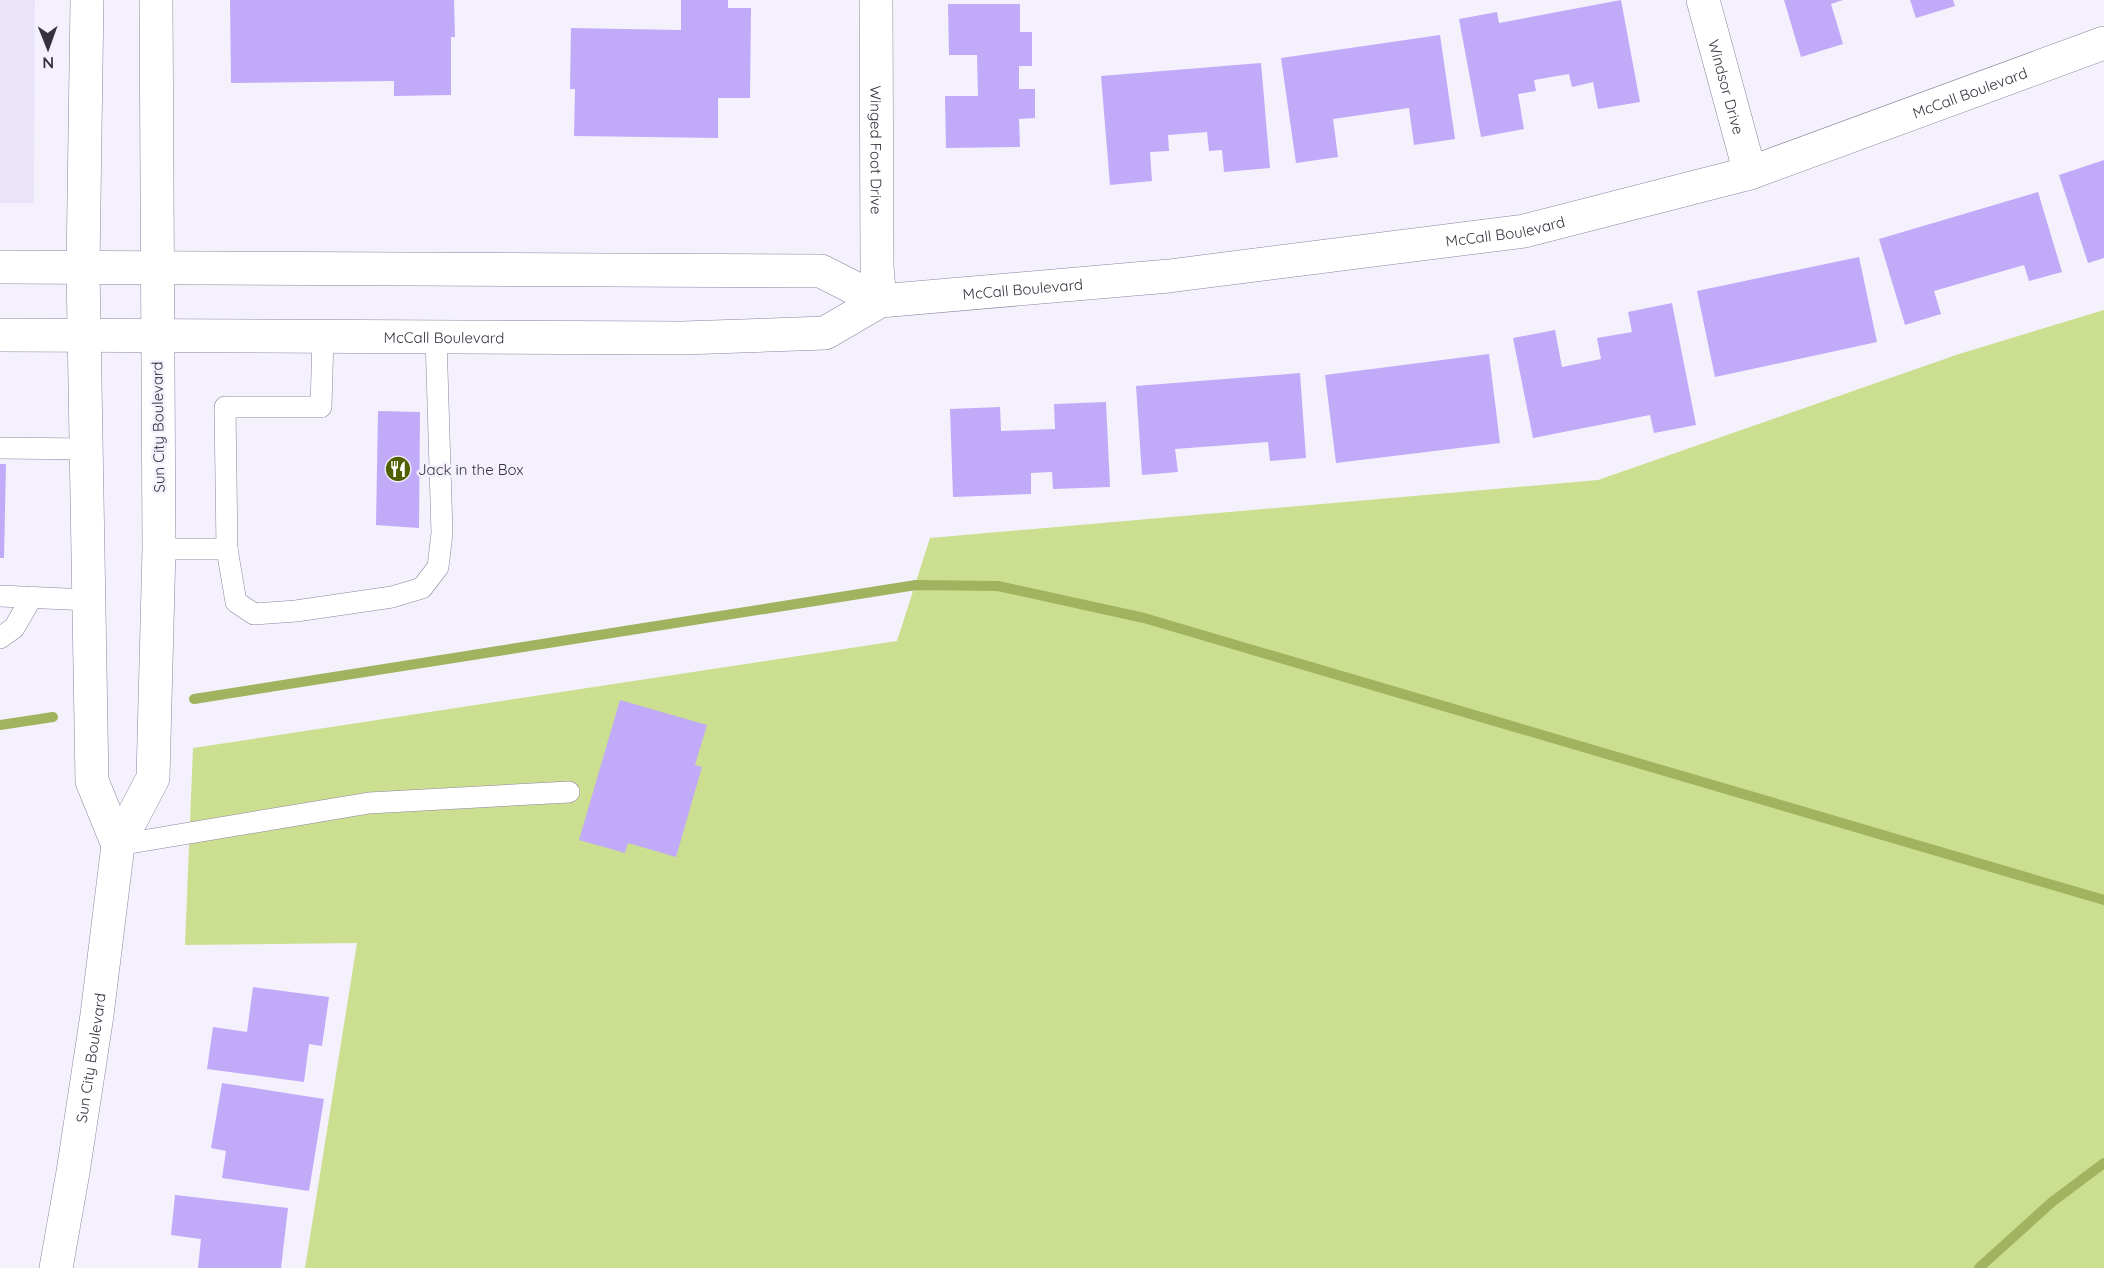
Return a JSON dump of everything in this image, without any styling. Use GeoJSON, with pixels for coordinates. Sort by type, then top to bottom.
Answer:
{"type":"FeatureCollection","features":[{"type":"Feature","properties":{"kind":"main road","name":"Sun City Boulevard"},"geometry":{"type":"LineString","coordinates":[[87,0],[83,268],[92,781],[118,845]]}},
{"type":"Feature","properties":{"kind":"main road","name":"Sun City Boulevard"},"geometry":{"type":"LineString","coordinates":[[56,1268],[97,1015],[118,845],[153,778],[159,549],[156,0]]}},
{"type":"Feature","properties":{"kind":"main road","name":"Winged Foot Drive"},"geometry":{"type":"LineString","coordinates":[[876,0],[880,301]]}},
{"type":"Feature","properties":{"kind":"main road","name":"Windsor Drive"},"geometry":{"type":"LineString","coordinates":[[1703,0],[1750,173]]}},
{"type":"Feature","properties":{"kind":"main road","name":"McCall Boulevard"},"geometry":{"type":"LineString","coordinates":[[0,335],[683,338],[825,333],[880,301],[1169,276],[1524,231],[1750,173],[2104,43]]}},
{"type":"Feature","properties":{"kind":"main road"},"geometry":{"type":"LineString","coordinates":[[0,267],[820,271],[880,301]]}},
{"type":"Feature","properties":{"kind":"lane"},"geometry":{"type":"LineString","coordinates":[[323,337],[321,407],[225,407],[227,549],[236,602],[254,614],[296,611],[392,597],[422,588],[438,567],[442,533],[436,337]]}},
{"type":"Feature","properties":{"kind":"lane"},"geometry":{"type":"LineString","coordinates":[[0,448],[86,449]]}},
{"type":"Feature","properties":{"kind":"lane"},"geometry":{"type":"LineString","coordinates":[[159,549],[227,549]]}},
{"type":"Feature","properties":{"kind":"lane"},"geometry":{"type":"LineString","coordinates":[[0,596],[89,600]]}},
{"type":"Feature","properties":{"kind":"lane"},"geometry":{"type":"LineString","coordinates":[[0,638],[14,628],[32,597]]}},
{"type":"Feature","properties":{"kind":"lane"},"geometry":{"type":"LineString","coordinates":[[118,845],[369,804],[569,792]]}},
{"type":"Feature","properties":{"kind":"shaded area"},"geometry":{"type":"Polygon","coordinates":[[[0,0],[35,0],[34,203],[0,203],[0,0]]]}},
{"type":"Feature","properties":{"kind":"green space"},"geometry":{"type":"Polygon","coordinates":[[[2104,310],[2104,1268],[305,1268],[357,943],[185,945],[193,748],[897,641],[930,538],[1598,480],[1959,354],[2104,310]]]}},
{"type":"Feature","properties":{"kind":"building"},"geometry":{"type":"Polygon","coordinates":[[[230,0],[454,0],[455,37],[451,37],[451,95],[394,96],[394,81],[231,83],[230,0]]]}},
{"type":"Feature","properties":{"kind":"building"},"geometry":{"type":"Polygon","coordinates":[[[681,0],[728,0],[728,8],[751,8],[750,98],[718,98],[718,138],[574,136],[575,89],[570,89],[571,28],[681,30],[681,0]]]}},
{"type":"Feature","properties":{"kind":"building"},"geometry":{"type":"Polygon","coordinates":[[[1621,0],[1640,102],[1598,109],[1593,82],[1572,87],[1569,74],[1534,80],[1536,91],[1518,94],[1524,129],[1481,137],[1459,19],[1497,12],[1499,23],[1621,0]]]}},
{"type":"Feature","properties":{"kind":"building"},"geometry":{"type":"Polygon","coordinates":[[[1784,0],[1843,0],[1831,4],[1843,44],[1801,57],[1784,0]]]}},
{"type":"Feature","properties":{"kind":"building"},"geometry":{"type":"Polygon","coordinates":[[[1910,0],[1953,0],[1955,6],[1916,18],[1910,0]]]}},
{"type":"Feature","properties":{"kind":"building"},"geometry":{"type":"Polygon","coordinates":[[[948,4],[1020,4],[1020,32],[1032,32],[1032,66],[1019,66],[1019,89],[1035,89],[1035,118],[1019,119],[1020,147],[946,148],[945,96],[978,96],[977,55],[949,55],[948,4]]]}},
{"type":"Feature","properties":{"kind":"building"},"geometry":{"type":"Polygon","coordinates":[[[1440,35],[1455,139],[1414,145],[1409,108],[1333,119],[1338,157],[1296,163],[1281,58],[1440,35]]]}},
{"type":"Feature","properties":{"kind":"building"},"geometry":{"type":"Polygon","coordinates":[[[1261,63],[1270,168],[1224,172],[1222,150],[1209,151],[1207,132],[1168,135],[1169,151],[1150,152],[1152,181],[1110,185],[1101,76],[1261,63]]]}},
{"type":"Feature","properties":{"kind":"building"},"geometry":{"type":"Polygon","coordinates":[[[2104,160],[2104,258],[2088,263],[2059,175],[2104,160]]]}},
{"type":"Feature","properties":{"kind":"building"},"geometry":{"type":"Polygon","coordinates":[[[2038,192],[2062,272],[2029,281],[2024,265],[1934,291],[1941,314],[1905,325],[1879,239],[2038,192]]]}},
{"type":"Feature","properties":{"kind":"building"},"geometry":{"type":"Polygon","coordinates":[[[1859,257],[1877,342],[1715,377],[1697,291],[1859,257]]]}},
{"type":"Feature","properties":{"kind":"building"},"geometry":{"type":"Polygon","coordinates":[[[1672,303],[1696,425],[1654,433],[1650,415],[1533,438],[1513,338],[1555,330],[1562,367],[1601,359],[1597,338],[1632,332],[1628,312],[1672,303]]]}},
{"type":"Feature","properties":{"kind":"building"},"geometry":{"type":"Polygon","coordinates":[[[1489,354],[1500,443],[1336,463],[1325,375],[1489,354]]]}},
{"type":"Feature","properties":{"kind":"building"},"geometry":{"type":"Polygon","coordinates":[[[1300,373],[1306,458],[1270,461],[1268,442],[1175,449],[1178,472],[1142,475],[1136,386],[1300,373]]]}},
{"type":"Feature","properties":{"kind":"building"},"geometry":{"type":"Polygon","coordinates":[[[1106,402],[1110,487],[1053,489],[1052,472],[1031,473],[1031,494],[953,497],[950,409],[1000,407],[1001,431],[1055,429],[1054,404],[1106,402]]]}},
{"type":"Feature","properties":{"kind":"building","name":"Jack in the Box"},"geometry":{"type":"Polygon","coordinates":[[[378,411],[420,412],[419,528],[376,525],[378,411]]]}},
{"type":"Feature","properties":{"kind":"building"},"geometry":{"type":"Polygon","coordinates":[[[0,464],[6,464],[4,558],[0,558],[0,464]]]}},
{"type":"Feature","properties":{"kind":"building"},"geometry":{"type":"Polygon","coordinates":[[[620,700],[707,725],[695,765],[702,767],[676,857],[628,843],[625,853],[579,840],[620,700]]]}},
{"type":"Feature","properties":{"kind":"building"},"geometry":{"type":"Polygon","coordinates":[[[253,987],[329,997],[322,1046],[309,1044],[304,1082],[207,1069],[213,1027],[247,1032],[253,987]]]}},
{"type":"Feature","properties":{"kind":"building"},"geometry":{"type":"Polygon","coordinates":[[[222,1083],[324,1099],[309,1191],[222,1178],[226,1151],[211,1148],[222,1083]]]}},
{"type":"Feature","properties":{"kind":"building"},"geometry":{"type":"Polygon","coordinates":[[[175,1195],[288,1208],[281,1268],[198,1268],[201,1239],[171,1235],[175,1195]]]}},
{"type":"Feature","properties":{"kind":"waterway"},"geometry":{"type":"LineString","coordinates":[[194,699],[916,585],[998,586],[1144,618],[2104,900]]}},
{"type":"Feature","properties":{"kind":"waterway"},"geometry":{"type":"LineString","coordinates":[[0,725],[53,717]]}},
{"type":"Feature","properties":{"kind":"waterway"},"geometry":{"type":"LineString","coordinates":[[1979,1268],[2052,1202],[2104,1163]]}},
{"type":"Feature","properties":{"kind":"place","name":"Jack in the Box"},"geometry":{"type":"Point","coordinates":[398,469]}}]}
